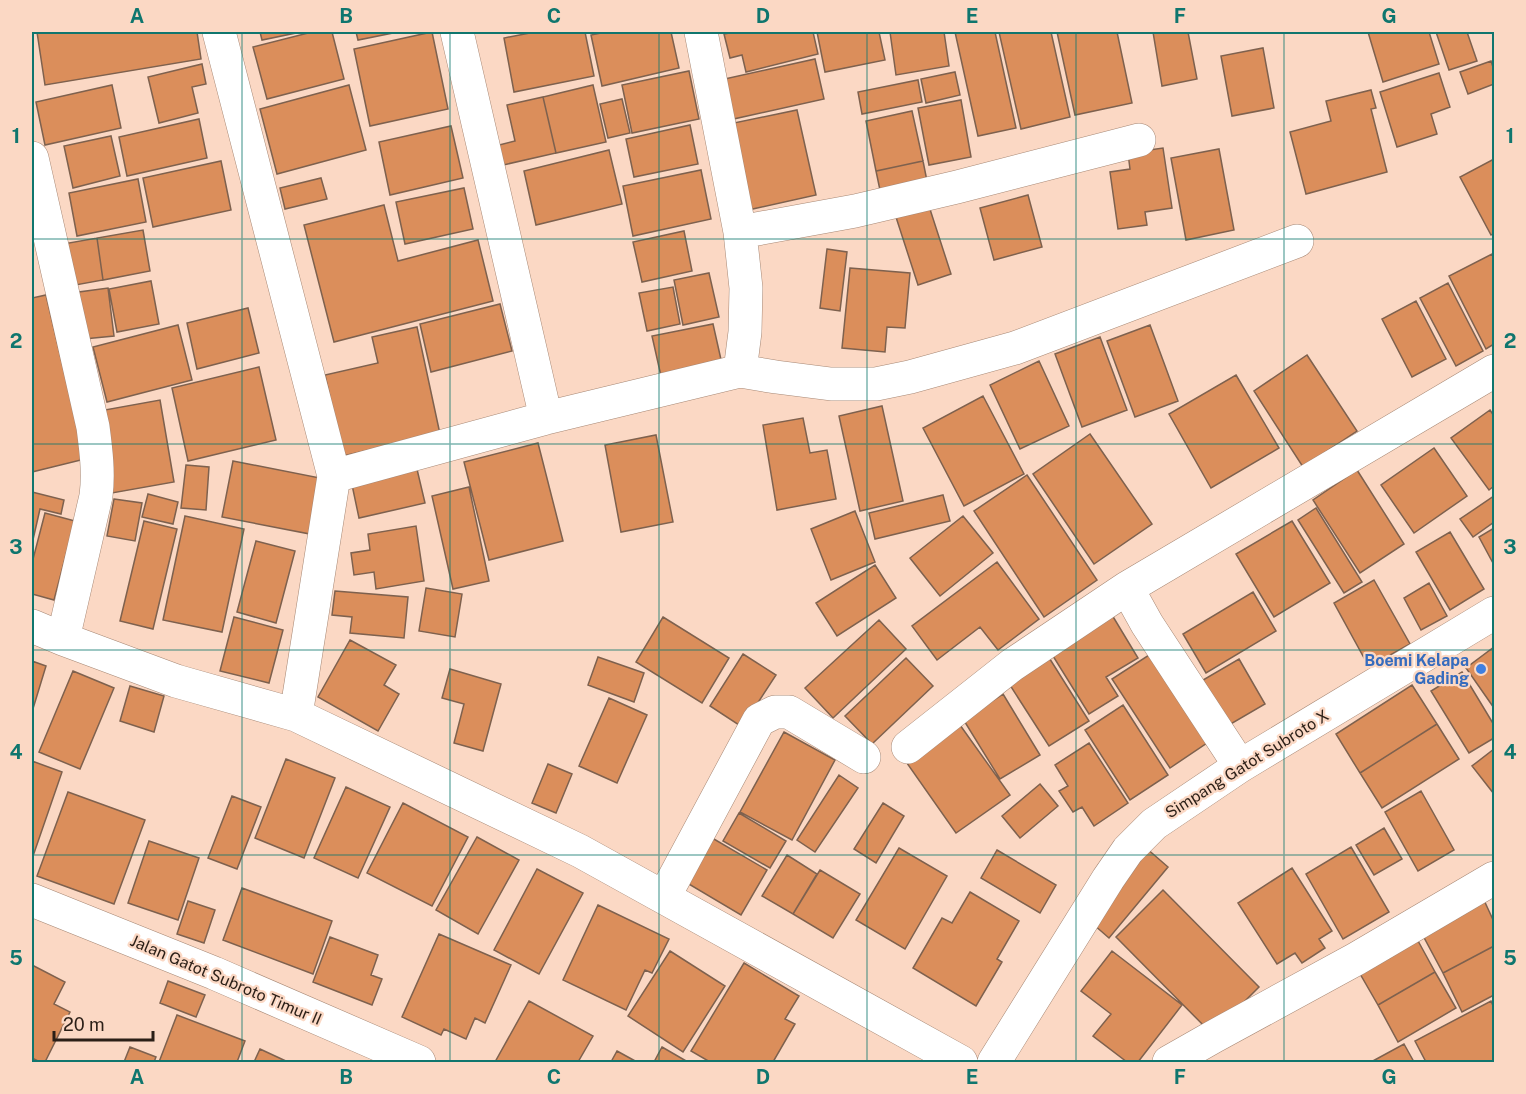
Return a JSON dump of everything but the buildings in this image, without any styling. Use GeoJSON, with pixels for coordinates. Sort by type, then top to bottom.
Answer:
{"type":"FeatureCollection","features":[{"type":"Feature","properties":{"kind":"street"},"geometry":{"type":"LineString","coordinates":[[219,32],[334,476],[296,715]]}},
{"type":"Feature","properties":{"kind":"street"},"geometry":{"type":"LineString","coordinates":[[457,32],[546,418]]}},
{"type":"Feature","properties":{"kind":"street"},"geometry":{"type":"LineString","coordinates":[[701,32],[740,232],[746,288],[745,332],[740,371]]}},
{"type":"Feature","properties":{"kind":"street"},"geometry":{"type":"LineString","coordinates":[[740,232],[855,211],[1139,140]]}},
{"type":"Feature","properties":{"kind":"street"},"geometry":{"type":"LineString","coordinates":[[32,159],[93,427],[97,465],[96,496],[63,639]]}},
{"type":"Feature","properties":{"kind":"street"},"geometry":{"type":"LineString","coordinates":[[334,476],[546,418],[740,371],[831,384],[876,384],[910,377],[1015,348],[1297,241]]}},
{"type":"Feature","properties":{"kind":"street"},"geometry":{"type":"LineString","coordinates":[[908,747],[1012,665],[1127,588],[1494,371]]}},
{"type":"Feature","properties":{"kind":"street"},"geometry":{"type":"LineString","coordinates":[[1127,588],[1147,624],[1240,766]]}},
{"type":"Feature","properties":{"kind":"street","name":"Simpang Gatot Subroto X"},"geometry":{"type":"LineString","coordinates":[[994,1062],[1108,879],[1128,850],[1154,824],[1240,766],[1494,613]]}},
{"type":"Feature","properties":{"kind":"street"},"geometry":{"type":"LineString","coordinates":[[32,626],[176,681],[296,715],[580,851],[961,1062]]}},
{"type":"Feature","properties":{"kind":"street"},"geometry":{"type":"LineString","coordinates":[[664,897],[759,720],[775,712],[789,712],[864,757]]}},
{"type":"Feature","properties":{"kind":"street"},"geometry":{"type":"LineString","coordinates":[[1169,1062],[1356,959],[1494,878]]}},
{"type":"Feature","properties":{"kind":"street","name":"Jalan Gatot Subroto Timur II"},"geometry":{"type":"LineString","coordinates":[[32,900],[214,973],[420,1062]]}},
{"type":"Feature","properties":{"kind":"place","name":"Boemi Kelapa Gading"},"geometry":{"type":"Point","coordinates":[1481,669]}}]}
